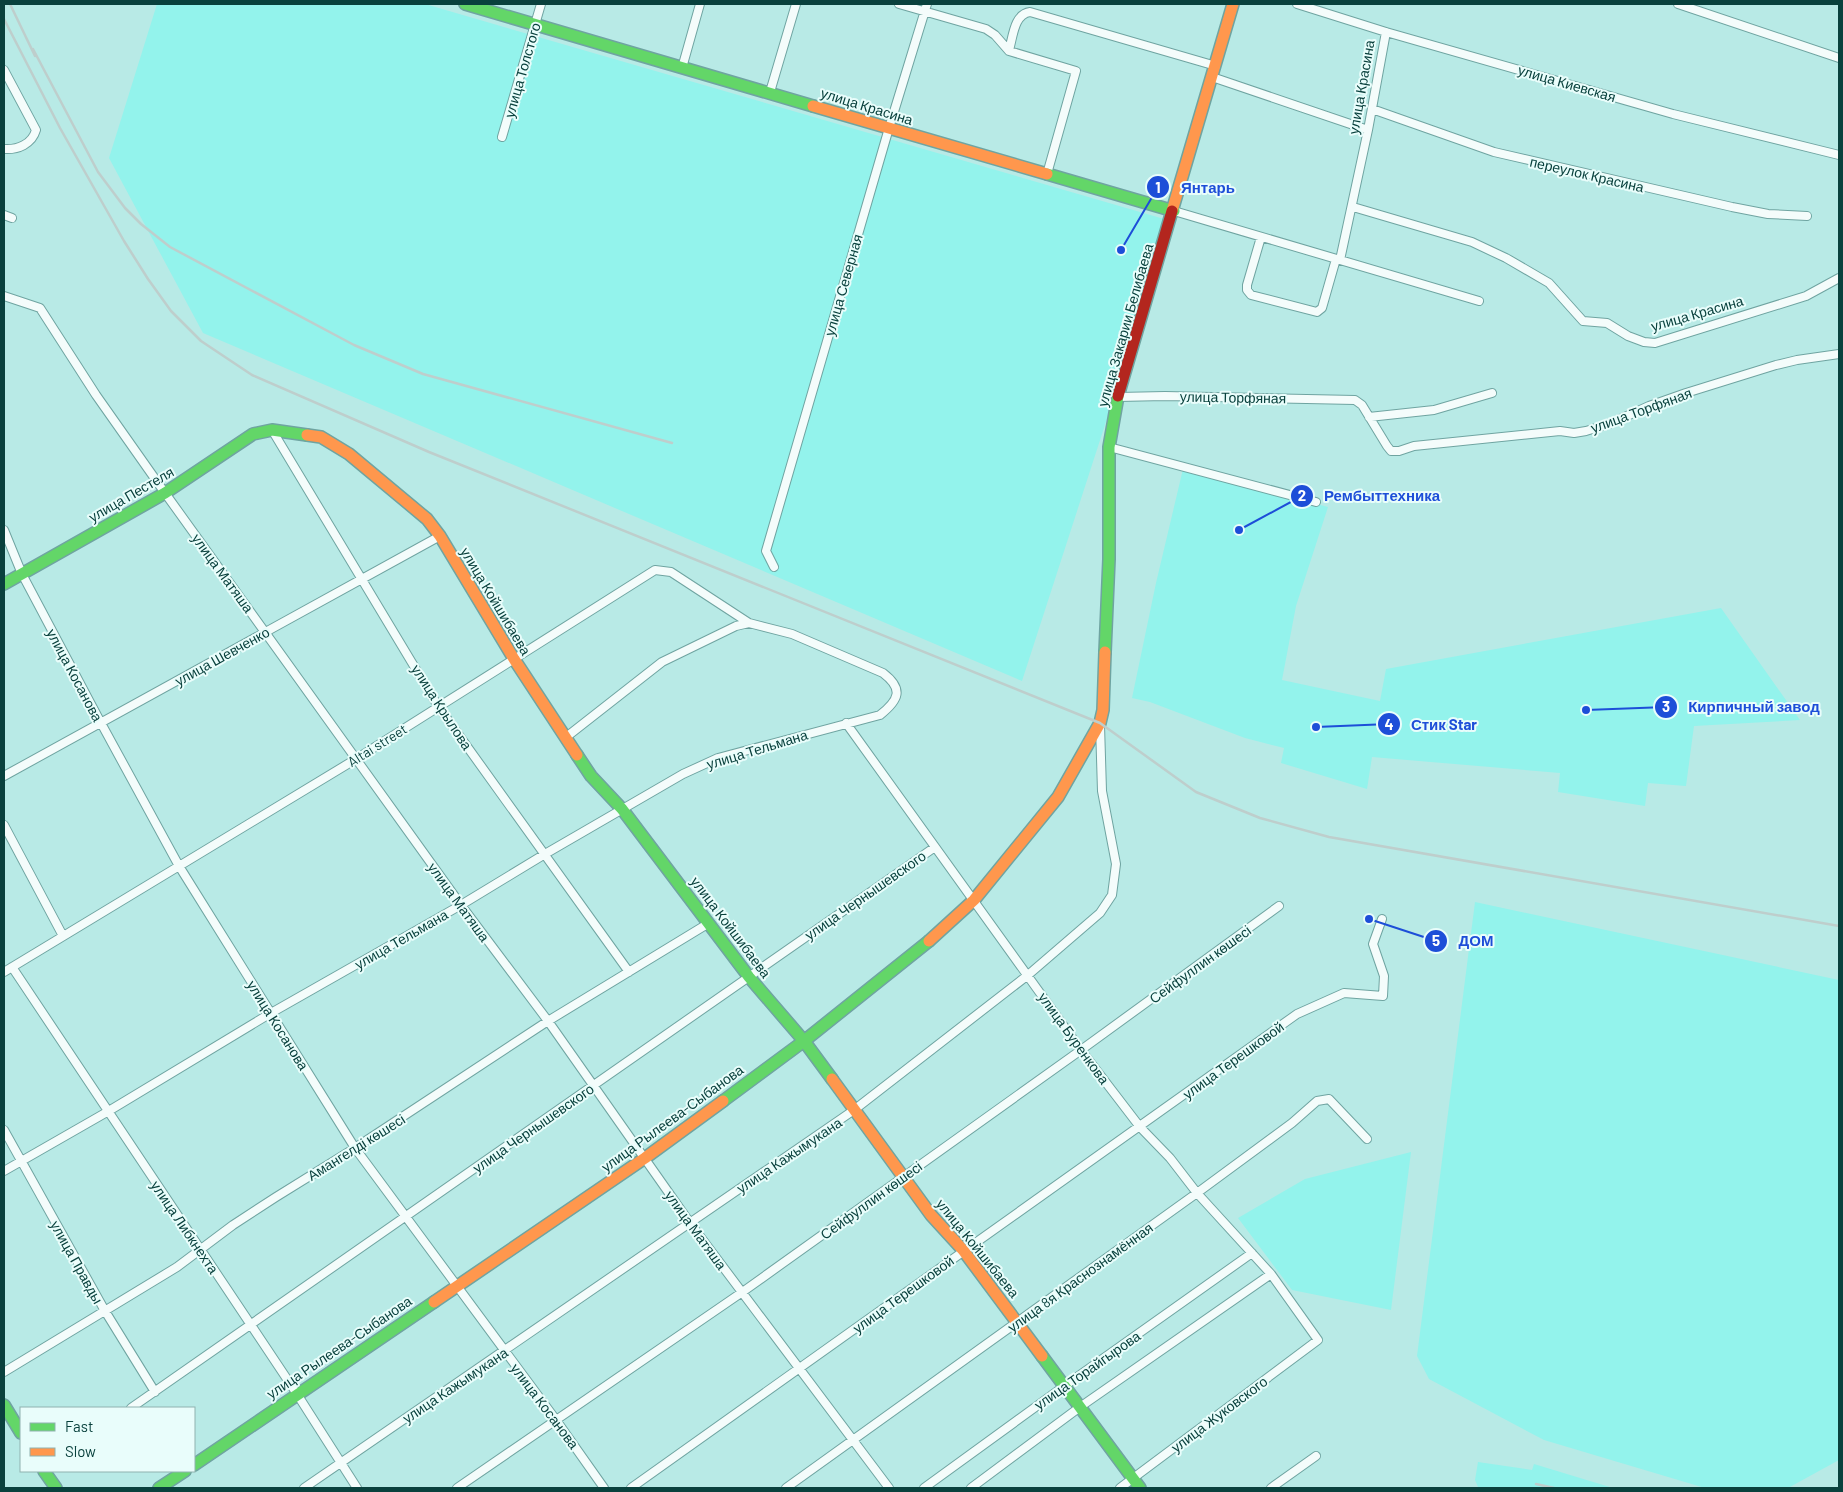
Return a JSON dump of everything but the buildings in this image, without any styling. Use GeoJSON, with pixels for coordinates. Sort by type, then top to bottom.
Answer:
{"type":"FeatureCollection","features":[{"type":"Feature","properties":{"kind":"street","name":"улица Красина"},"geometry":{"type":"LineString","coordinates":[[465,4],[1479,301]]}},
{"type":"Feature","properties":{"kind":"street","name":"улица Толстого"},"geometry":{"type":"LineString","coordinates":[[502,137],[541,4]]}},
{"type":"Feature","properties":{"kind":"street"},"geometry":{"type":"LineString","coordinates":[[682,68],[700,4]]}},
{"type":"Feature","properties":{"kind":"street"},"geometry":{"type":"LineString","coordinates":[[770,92],[796,4]]}},
{"type":"Feature","properties":{"kind":"street"},"geometry":{"type":"LineString","coordinates":[[899,4],[925,8],[986,29],[995,35],[1009,50],[1076,70],[1047,174]]}},
{"type":"Feature","properties":{"kind":"street","name":"улица Закарии Белибаева"},"geometry":{"type":"LineString","coordinates":[[1100,724],[1104,700],[1109,559],[1110,447],[1118,397],[1174,211],[1233,4]]}},
{"type":"Feature","properties":{"kind":"street","name":"улица Киевская"},"geometry":{"type":"LineString","coordinates":[[1296,4],[1317,6],[1386,32],[1673,114],[1839,154]]}},
{"type":"Feature","properties":{"kind":"street"},"geometry":{"type":"LineString","coordinates":[[1678,4],[1839,58]]}},
{"type":"Feature","properties":{"kind":"street","name":"улица Северная"},"geometry":{"type":"LineString","coordinates":[[774,567],[766,551],[925,8]]}},
{"type":"Feature","properties":{"kind":"street"},"geometry":{"type":"LineString","coordinates":[[1009,50],[1018,17],[1025,12],[1030,12],[1214,71],[1368,130]]}},
{"type":"Feature","properties":{"kind":"street","name":"улица Красина"},"geometry":{"type":"LineString","coordinates":[[1261,237],[1247,285],[1247,290],[1251,295],[1317,312],[1322,308],[1353,207],[1386,32]]}},
{"type":"Feature","properties":{"kind":"street"},"geometry":{"type":"LineString","coordinates":[[4,70],[36,130],[34,137],[28,143],[16,149],[4,149]]}},
{"type":"Feature","properties":{"kind":"street","name":"переулок Красина"},"geometry":{"type":"LineString","coordinates":[[1372,109],[1494,152],[1732,207],[1768,214],[1807,216]]}},
{"type":"Feature","properties":{"kind":"street","name":"улица Красина"},"geometry":{"type":"LineString","coordinates":[[1353,207],[1472,242],[1506,258],[1549,283],[1583,321],[1607,323],[1628,336],[1644,342],[1655,342],[1806,296],[1839,278]]}},
{"type":"Feature","properties":{"kind":"street"},"geometry":{"type":"LineString","coordinates":[[4,215],[12,218]]}},
{"type":"Feature","properties":{"kind":"street","name":"улица Матяша"},"geometry":{"type":"LineString","coordinates":[[4,296],[40,308],[96,395],[164,493],[461,905],[548,1021],[690,1223],[888,1488]]}},
{"type":"Feature","properties":{"kind":"street","name":"улица Торфяная"},"geometry":{"type":"LineString","coordinates":[[1118,397],[1165,396],[1355,400],[1362,404],[1392,451],[1399,451],[1414,446],[1560,431],[1574,433],[1608,424],[1649,406],[1686,393],[1776,365],[1839,354]]}},
{"type":"Feature","properties":{"kind":"street"},"geometry":{"type":"LineString","coordinates":[[1369,417],[1434,410],[1492,393]]}},
{"type":"Feature","properties":{"kind":"street","name":"улица Пестеля"},"geometry":{"type":"LineString","coordinates":[[4,584],[164,493],[253,434],[272,430]]}},
{"type":"Feature","properties":{"kind":"street","name":"улица Койшибаева"},"geometry":{"type":"LineString","coordinates":[[272,430],[321,437],[349,454],[427,519],[440,536],[514,659],[591,776],[622,809],[749,977],[804,1041],[931,1215],[963,1250],[1136,1484]]}},
{"type":"Feature","properties":{"kind":"street","name":"улица Крылова"},"geometry":{"type":"LineString","coordinates":[[272,430],[438,706],[629,972]]}},
{"type":"Feature","properties":{"kind":"street"},"geometry":{"type":"LineString","coordinates":[[1110,447],[1316,502]]}},
{"type":"Feature","properties":{"kind":"street","name":"улица Косанова"},"geometry":{"type":"LineString","coordinates":[[4,530],[22,574],[100,723],[179,866],[355,1148],[604,1488]]}},
{"type":"Feature","properties":{"kind":"street","name":"улица Шевченко"},"geometry":{"type":"LineString","coordinates":[[4,776],[440,536]]}},
{"type":"Feature","properties":{"kind":"street","name":"Altai street"},"geometry":{"type":"LineString","coordinates":[[4,972],[356,759],[655,570],[671,572],[748,623]]}},
{"type":"Feature","properties":{"kind":"street"},"geometry":{"type":"LineString","coordinates":[[566,738],[662,662],[736,626],[748,623]]}},
{"type":"Feature","properties":{"kind":"street","name":"улица Тельмана"},"geometry":{"type":"LineString","coordinates":[[4,1171],[107,1112],[271,1013],[461,905],[683,774],[718,758],[880,714],[893,705],[897,692],[892,680],[883,673],[792,634],[748,623]]}},
{"type":"Feature","properties":{"kind":"street","name":"улица Буренкова"},"geometry":{"type":"LineString","coordinates":[[846,724],[1140,1127],[1170,1158],[1197,1193],[1271,1274],[1318,1340]]}},
{"type":"Feature","properties":{"kind":"street","name":"улица Рылеева-Сыбанова"},"geometry":{"type":"LineString","coordinates":[[195,1464],[645,1158],[804,1041],[938,934],[974,900],[1058,797],[1100,724]]}},
{"type":"Feature","properties":{"kind":"street","name":"улица Кажымукана"},"geometry":{"type":"LineString","coordinates":[[304,1488],[854,1110],[1028,976],[1100,913],[1112,895],[1116,864],[1102,791],[1100,724]]}},
{"type":"Feature","properties":{"kind":"street"},"geometry":{"type":"LineString","coordinates":[[4,825],[63,936]]}},
{"type":"Feature","properties":{"kind":"street","name":"улица Чернышевского"},"geometry":{"type":"LineString","coordinates":[[132,1407],[935,847]]}},
{"type":"Feature","properties":{"kind":"street","name":"Сейфуллин көшесі"},"geometry":{"type":"LineString","coordinates":[[457,1488],[741,1293],[1082,1050],[1279,906]]}},
{"type":"Feature","properties":{"kind":"street","name":"улица Терешковой"},"geometry":{"type":"LineString","coordinates":[[631,1488],[1297,1014],[1344,993],[1383,996],[1384,976],[1373,944],[1382,919]]}},
{"type":"Feature","properties":{"kind":"street","name":"Амангелді көшесі"},"geometry":{"type":"LineString","coordinates":[[4,1372],[177,1267],[269,1201],[355,1148],[548,1021],[709,923]]}},
{"type":"Feature","properties":{"kind":"street","name":"улица Либкнехта"},"geometry":{"type":"LineString","coordinates":[[12,967],[357,1488]]}},
{"type":"Feature","properties":{"kind":"street","name":"улица 8я Краснознамённая"},"geometry":{"type":"LineString","coordinates":[[786,1488],[1197,1193],[1292,1123],[1317,1101],[1328,1099],[1367,1139]]}},
{"type":"Feature","properties":{"kind":"street","name":"улица Правды"},"geometry":{"type":"LineString","coordinates":[[4,1130],[105,1311],[155,1392]]}},
{"type":"Feature","properties":{"kind":"street","name":"улица Торайгырова"},"geometry":{"type":"LineString","coordinates":[[924,1488],[1252,1253]]}},
{"type":"Feature","properties":{"kind":"street","name":"улица Торайгырова"},"geometry":{"type":"LineString","coordinates":[[971,1488],[1080,1407],[1271,1274]]}},
{"type":"Feature","properties":{"kind":"street","name":"улица Жуковского"},"geometry":{"type":"LineString","coordinates":[[1120,1488],[1136,1484],[1318,1340]]}},
{"type":"Feature","properties":{"kind":"street"},"geometry":{"type":"LineString","coordinates":[[4,1405],[20,1431]]}},
{"type":"Feature","properties":{"kind":"street"},"geometry":{"type":"LineString","coordinates":[[1271,1488],[1316,1456]]}},
{"type":"Feature","properties":{"kind":"street"},"geometry":{"type":"LineString","coordinates":[[45,1472],[56,1488]]}},
{"type":"Feature","properties":{"kind":"street"},"geometry":{"type":"LineString","coordinates":[[159,1488],[183,1472]]}},
{"type":"Feature","properties":{"kind":"shaded area"},"geometry":{"type":"Polygon","coordinates":[[[157,4],[425,4],[1171,221],[1022,681],[203,333],[109,158],[157,4]]]}},
{"type":"Feature","properties":{"kind":"shaded area"},"geometry":{"type":"Polygon","coordinates":[[[1183,469],[1328,507],[1296,606],[1282,680],[1380,701],[1386,669],[1721,608],[1800,720],[1694,726],[1686,786],[1648,783],[1645,806],[1558,792],[1560,773],[1372,757],[1367,789],[1281,763],[1284,748],[1245,738],[1150,702],[1132,698],[1156,583],[1183,469]]]}},
{"type":"Feature","properties":{"kind":"shaded area"},"geometry":{"type":"Polygon","coordinates":[[[1475,902],[1839,980],[1839,1460],[1788,1488],[1705,1488],[1544,1440],[1429,1379],[1417,1356],[1475,902]]]}},
{"type":"Feature","properties":{"kind":"shaded area"},"geometry":{"type":"Polygon","coordinates":[[[1411,1152],[1391,1310],[1292,1290],[1238,1218],[1305,1179],[1411,1152]]]}},
{"type":"Feature","properties":{"kind":"shaded area"},"geometry":{"type":"Polygon","coordinates":[[[1478,1462],[1532,1470],[1534,1464],[1613,1488],[1478,1487],[1475,1480],[1478,1462]]]}},
{"type":"Feature","properties":{"kind":"railway"},"geometry":{"type":"LineString","coordinates":[[10,4],[35,56]]}},
{"type":"Feature","properties":{"kind":"railway"},"geometry":{"type":"LineString","coordinates":[[4,19],[60,128],[124,241],[148,279],[171,311],[201,341],[252,375],[429,452],[1100,723],[1196,792],[1260,818],[1329,837],[1839,926]]}},
{"type":"Feature","properties":{"kind":"railway"},"geometry":{"type":"LineString","coordinates":[[33,49],[98,172],[125,208],[141,224],[170,247],[354,345],[423,374],[672,443]]}},
{"type":"Feature","properties":{"kind":"railway"},"geometry":{"type":"LineString","coordinates":[[1536,1484],[1554,1488]]}},
{"type":"Feature","properties":{"kind":"traffic: fast"},"geometry":{"type":"LineString","coordinates":[[465,4],[813,106]]}},
{"type":"Feature","properties":{"kind":"traffic: fast"},"geometry":{"type":"LineString","coordinates":[[1047,174],[1174,211]]}},
{"type":"Feature","properties":{"kind":"traffic: fast"},"geometry":{"type":"LineString","coordinates":[[1105,652],[1109,559],[1109,447],[1118,396]]}},
{"type":"Feature","properties":{"kind":"traffic: fast"},"geometry":{"type":"LineString","coordinates":[[4,584],[165,493],[253,434],[272,430],[307,435]]}},
{"type":"Feature","properties":{"kind":"traffic: fast"},"geometry":{"type":"LineString","coordinates":[[577,755],[591,776],[622,809],[749,977],[804,1041],[832,1079]]}},
{"type":"Feature","properties":{"kind":"traffic: fast"},"geometry":{"type":"LineString","coordinates":[[723,1101],[804,1041],[929,941]]}},
{"type":"Feature","properties":{"kind":"traffic: fast"},"geometry":{"type":"LineString","coordinates":[[195,1464],[434,1302]]}},
{"type":"Feature","properties":{"kind":"traffic: fast"},"geometry":{"type":"LineString","coordinates":[[1042,1356],[1140,1488]]}},
{"type":"Feature","properties":{"kind":"traffic: fast"},"geometry":{"type":"LineString","coordinates":[[4,1405],[20,1431]]}},
{"type":"Feature","properties":{"kind":"traffic: fast"},"geometry":{"type":"LineString","coordinates":[[45,1472],[56,1488]]}},
{"type":"Feature","properties":{"kind":"traffic: fast"},"geometry":{"type":"LineString","coordinates":[[159,1488],[183,1472]]}},
{"type":"Feature","properties":{"kind":"traffic: slow"},"geometry":{"type":"LineString","coordinates":[[1172,211],[1233,4]]}},
{"type":"Feature","properties":{"kind":"traffic: slow"},"geometry":{"type":"LineString","coordinates":[[813,106],[1047,174]]}},
{"type":"Feature","properties":{"kind":"traffic: slow"},"geometry":{"type":"LineString","coordinates":[[307,435],[321,437],[349,454],[427,519],[440,536],[514,659],[577,755]]}},
{"type":"Feature","properties":{"kind":"traffic: slow"},"geometry":{"type":"LineString","coordinates":[[929,941],[974,900],[1058,797],[1100,723],[1103,710],[1105,652]]}},
{"type":"Feature","properties":{"kind":"traffic: slow"},"geometry":{"type":"LineString","coordinates":[[832,1079],[931,1215],[963,1250],[1042,1356]]}},
{"type":"Feature","properties":{"kind":"traffic: slow"},"geometry":{"type":"LineString","coordinates":[[434,1302],[645,1158],[723,1101]]}},
{"type":"Feature","properties":{"kind":"traffic: jam"},"geometry":{"type":"LineString","coordinates":[[1118,396],[1172,211]]}},
{"type":"Feature","properties":{"kind":"place","name":"Янтарь"},"geometry":{"type":"Point","coordinates":[1121,250]}},
{"type":"Feature","properties":{"kind":"place","name":"Рембыттехника"},"geometry":{"type":"Point","coordinates":[1239,530]}},
{"type":"Feature","properties":{"kind":"place","name":"Кирпичный завод"},"geometry":{"type":"Point","coordinates":[1586,710]}},
{"type":"Feature","properties":{"kind":"place","name":"Стик Star"},"geometry":{"type":"Point","coordinates":[1316,727]}},
{"type":"Feature","properties":{"kind":"place","name":"ДОМ"},"geometry":{"type":"Point","coordinates":[1369,919]}}]}
